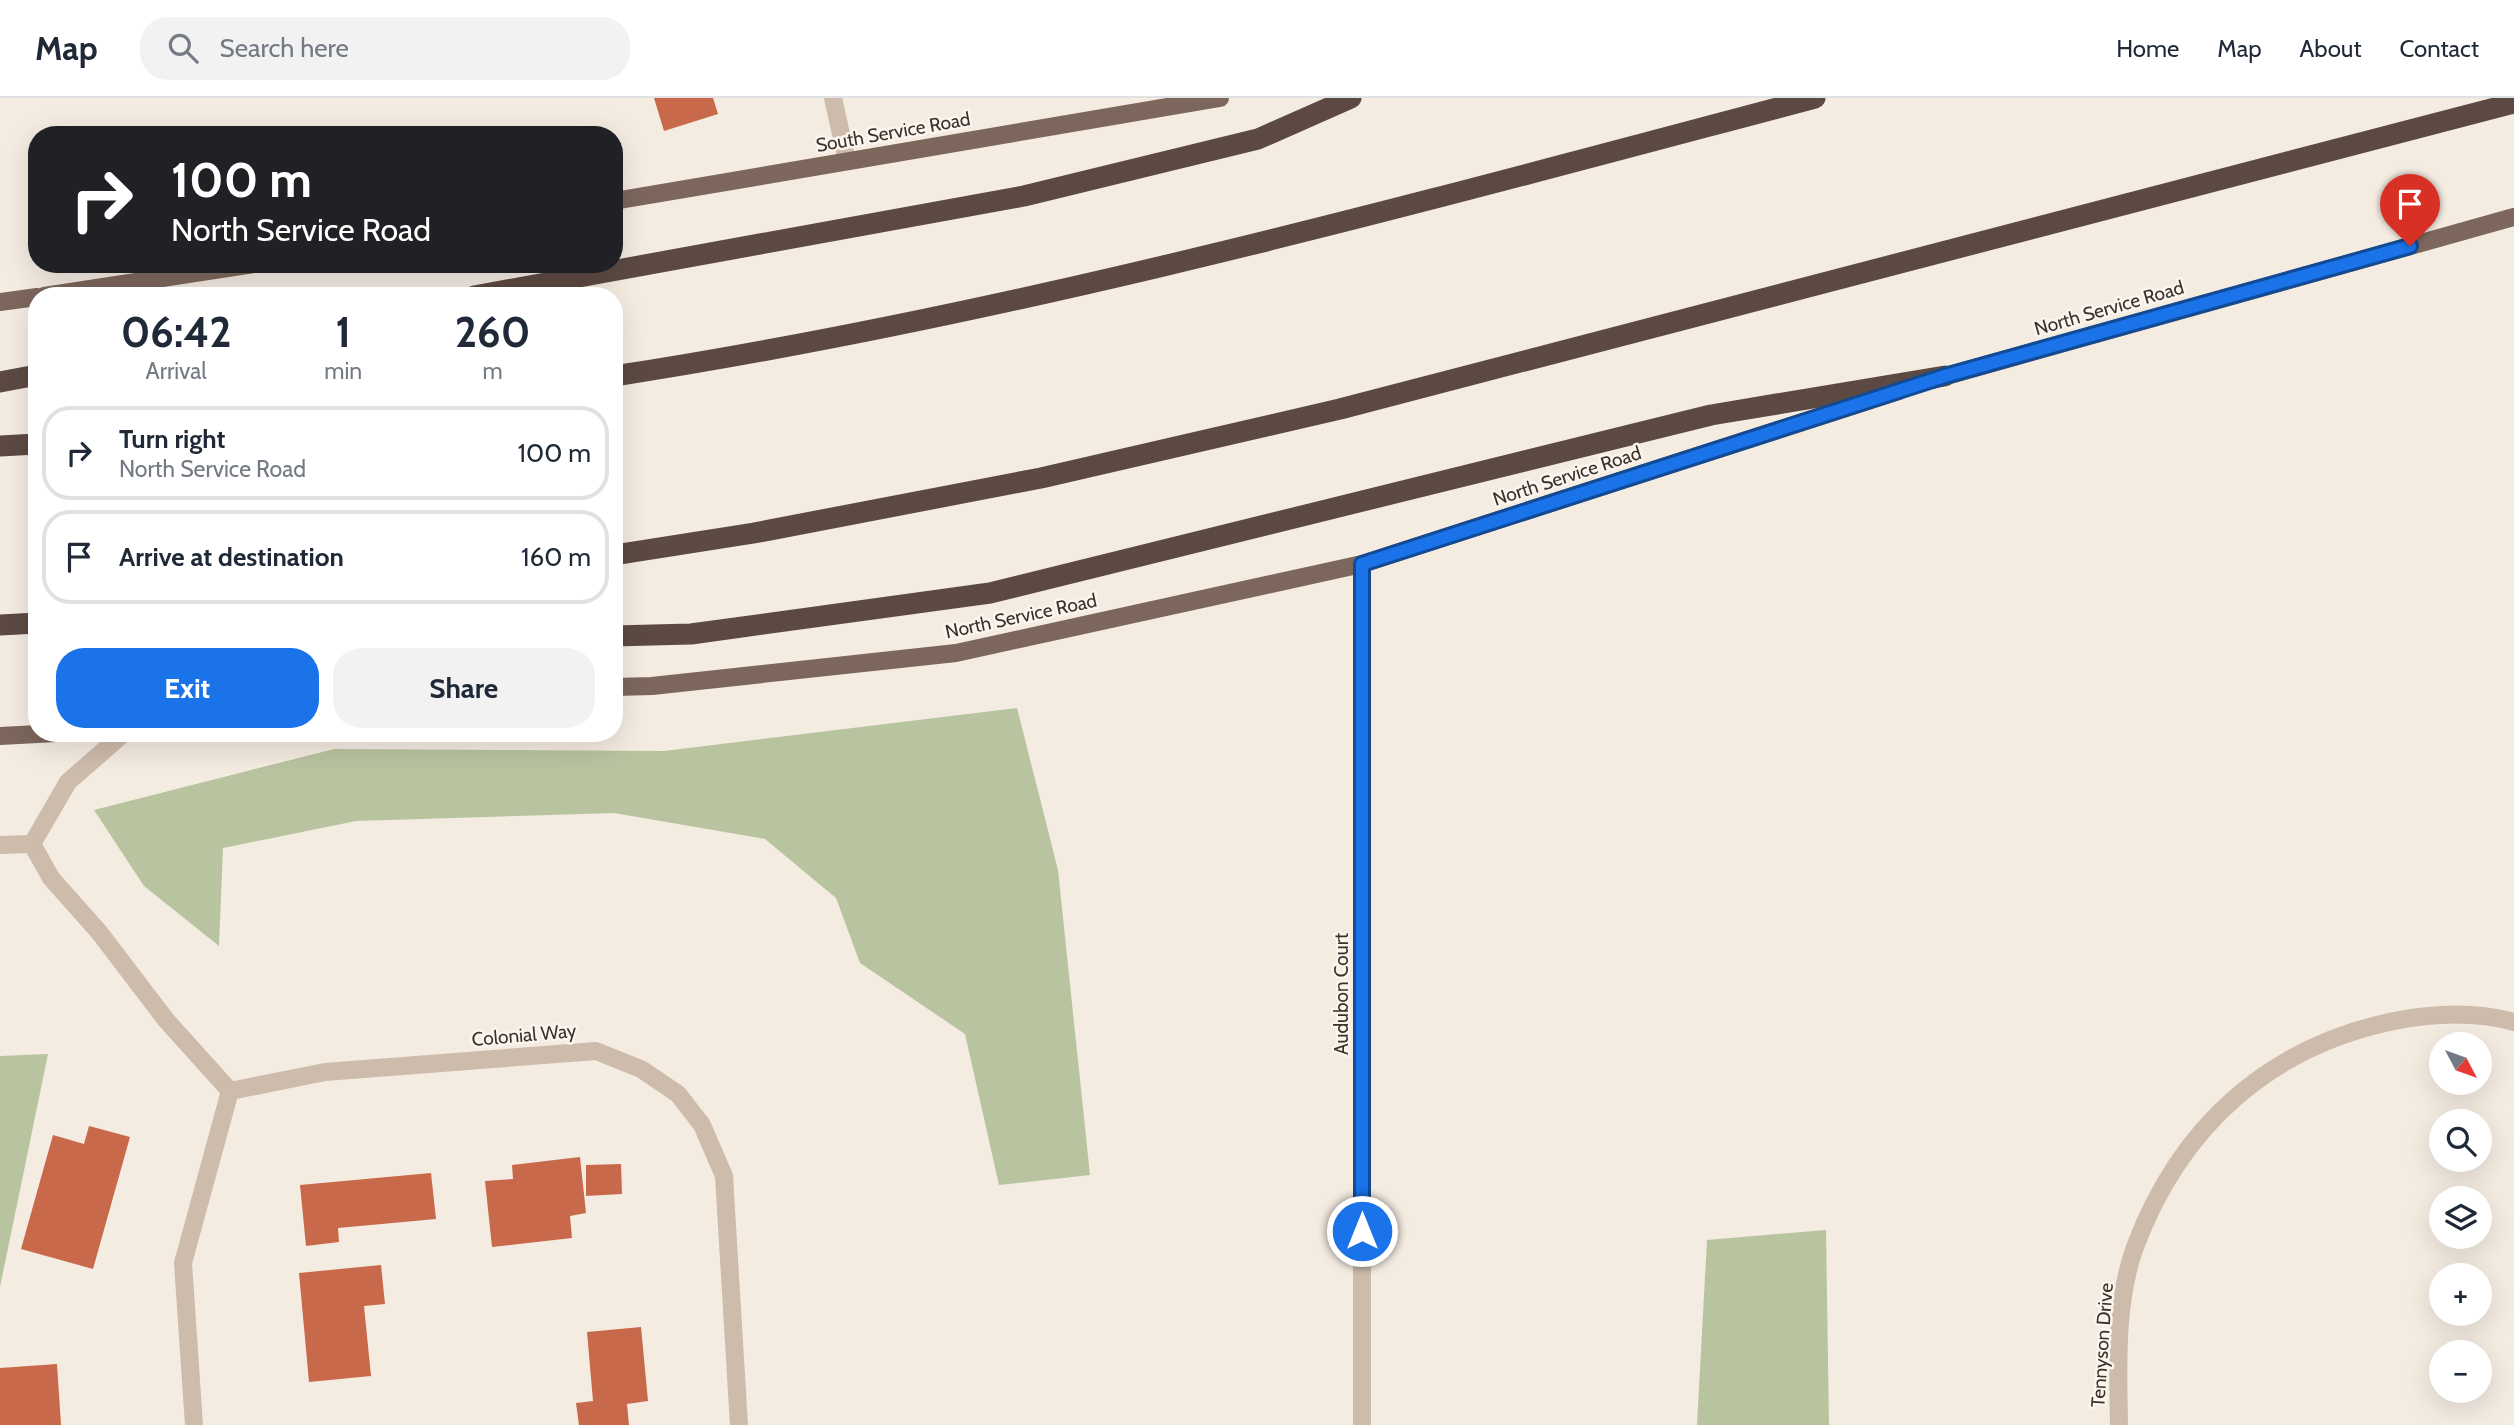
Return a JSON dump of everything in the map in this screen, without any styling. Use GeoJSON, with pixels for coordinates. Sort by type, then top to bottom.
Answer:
{"type":"FeatureCollection","features":[{"type":"Feature","properties":{"kind":"highway"},"geometry":{"type":"LineString","coordinates":[[623,269],[1024,196],[1258,139],[1352,98]]}},
{"type":"Feature","properties":{"kind":"highway"},"geometry":{"type":"LineString","coordinates":[[623,375],[726,359],[1011,302],[1292,236],[1815,98]]}},
{"type":"Feature","properties":{"kind":"highway"},"geometry":{"type":"LineString","coordinates":[[623,554],[754,533],[1041,478],[1340,409],[2514,103]]}},
{"type":"Feature","properties":{"kind":"highway"},"geometry":{"type":"LineString","coordinates":[[524,287],[600,273]]}},
{"type":"Feature","properties":{"kind":"highway"},"geometry":{"type":"LineString","coordinates":[[623,636],[691,634],[989,593],[1711,415],[1945,376]]}},
{"type":"Feature","properties":{"kind":"highway"},"geometry":{"type":"LineString","coordinates":[[0,382],[28,377]]}},
{"type":"Feature","properties":{"kind":"highway"},"geometry":{"type":"LineString","coordinates":[[0,446],[28,444]]}},
{"type":"Feature","properties":{"kind":"highway"},"geometry":{"type":"LineString","coordinates":[[0,625],[28,623]]}},
{"type":"Feature","properties":{"kind":"main road","name":"South Service Road"},"geometry":{"type":"LineString","coordinates":[[623,199],[1220,98]]}},
{"type":"Feature","properties":{"kind":"main road","name":"North Service Road"},"geometry":{"type":"LineString","coordinates":[[623,687],[956,653],[1362,564],[1945,376],[2514,217]]}},
{"type":"Feature","properties":{"kind":"main road"},"geometry":{"type":"LineString","coordinates":[[103,287],[195,273]]}},
{"type":"Feature","properties":{"kind":"main road"},"geometry":{"type":"LineString","coordinates":[[0,302],[28,298]]}},
{"type":"Feature","properties":{"kind":"main road"},"geometry":{"type":"LineString","coordinates":[[0,736],[28,735]]}},
{"type":"Feature","properties":{"kind":"street"},"geometry":{"type":"LineString","coordinates":[[833,98],[847,161]]}},
{"type":"Feature","properties":{"kind":"street","name":"Audubon Court"},"geometry":{"type":"LineString","coordinates":[[1362,564],[1362,1425]]}},
{"type":"Feature","properties":{"kind":"street"},"geometry":{"type":"LineString","coordinates":[[32,844],[68,782],[114,742]]}},
{"type":"Feature","properties":{"kind":"street"},"geometry":{"type":"LineString","coordinates":[[0,845],[32,844]]}},
{"type":"Feature","properties":{"kind":"street"},"geometry":{"type":"LineString","coordinates":[[32,844],[51,878],[99,932],[166,1020],[230,1091],[183,1263],[194,1425]]}},
{"type":"Feature","properties":{"kind":"street","name":"Tennyson Drive"},"geometry":{"type":"LineString","coordinates":[[2119,1425],[2121,1314],[2135,1248],[2163,1183],[2205,1125],[2230,1100],[2288,1059],[2352,1030],[2445,1014],[2492,1016],[2514,1022]]}},
{"type":"Feature","properties":{"kind":"street","name":"Colonial Way"},"geometry":{"type":"LineString","coordinates":[[230,1091],[325,1072],[596,1051],[641,1069],[678,1094],[702,1125],[724,1176],[739,1425]]}},
{"type":"Feature","properties":{"kind":"green space"},"geometry":{"type":"Polygon","coordinates":[[[1017,708],[1058,870],[1090,1175],[999,1185],[965,1034],[860,963],[836,898],[765,839],[614,813],[356,821],[223,848],[219,946],[144,886],[94,810],[334,749],[664,751],[1017,708]]]}},
{"type":"Feature","properties":{"kind":"green space"},"geometry":{"type":"Polygon","coordinates":[[[48,1054],[0,1287],[0,1056],[48,1054]]]}},
{"type":"Feature","properties":{"kind":"green space"},"geometry":{"type":"Polygon","coordinates":[[[1826,1230],[1829,1425],[1697,1425],[1707,1240],[1826,1230]]]}},
{"type":"Feature","properties":{"kind":"building"},"geometry":{"type":"Polygon","coordinates":[[[654,98],[713,98],[718,114],[664,131],[654,98]]]}},
{"type":"Feature","properties":{"kind":"building"},"geometry":{"type":"Polygon","coordinates":[[[89,1126],[130,1137],[93,1269],[21,1249],[53,1135],[84,1144],[89,1126]]]}},
{"type":"Feature","properties":{"kind":"building"},"geometry":{"type":"Polygon","coordinates":[[[580,1157],[586,1213],[570,1216],[572,1238],[492,1247],[485,1181],[513,1179],[512,1165],[580,1157]]]}},
{"type":"Feature","properties":{"kind":"building"},"geometry":{"type":"Polygon","coordinates":[[[621,1164],[622,1194],[586,1196],[586,1165],[621,1164]]]}},
{"type":"Feature","properties":{"kind":"building"},"geometry":{"type":"Polygon","coordinates":[[[431,1173],[436,1219],[338,1228],[339,1242],[306,1246],[300,1185],[431,1173]]]}},
{"type":"Feature","properties":{"kind":"building"},"geometry":{"type":"Polygon","coordinates":[[[381,1265],[385,1304],[364,1306],[371,1376],[309,1382],[299,1273],[381,1265]]]}},
{"type":"Feature","properties":{"kind":"building"},"geometry":{"type":"Polygon","coordinates":[[[641,1327],[648,1401],[627,1404],[629,1425],[579,1425],[576,1403],[593,1401],[587,1332],[641,1327]]]}},
{"type":"Feature","properties":{"kind":"building"},"geometry":{"type":"Polygon","coordinates":[[[57,1364],[61,1425],[0,1425],[0,1368],[57,1364]]]}},
{"type":"Feature","properties":{"kind":"route"},"geometry":{"type":"LineString","coordinates":[[1362,1231],[1362,564],[1945,376],[2410,246]]}}]}
